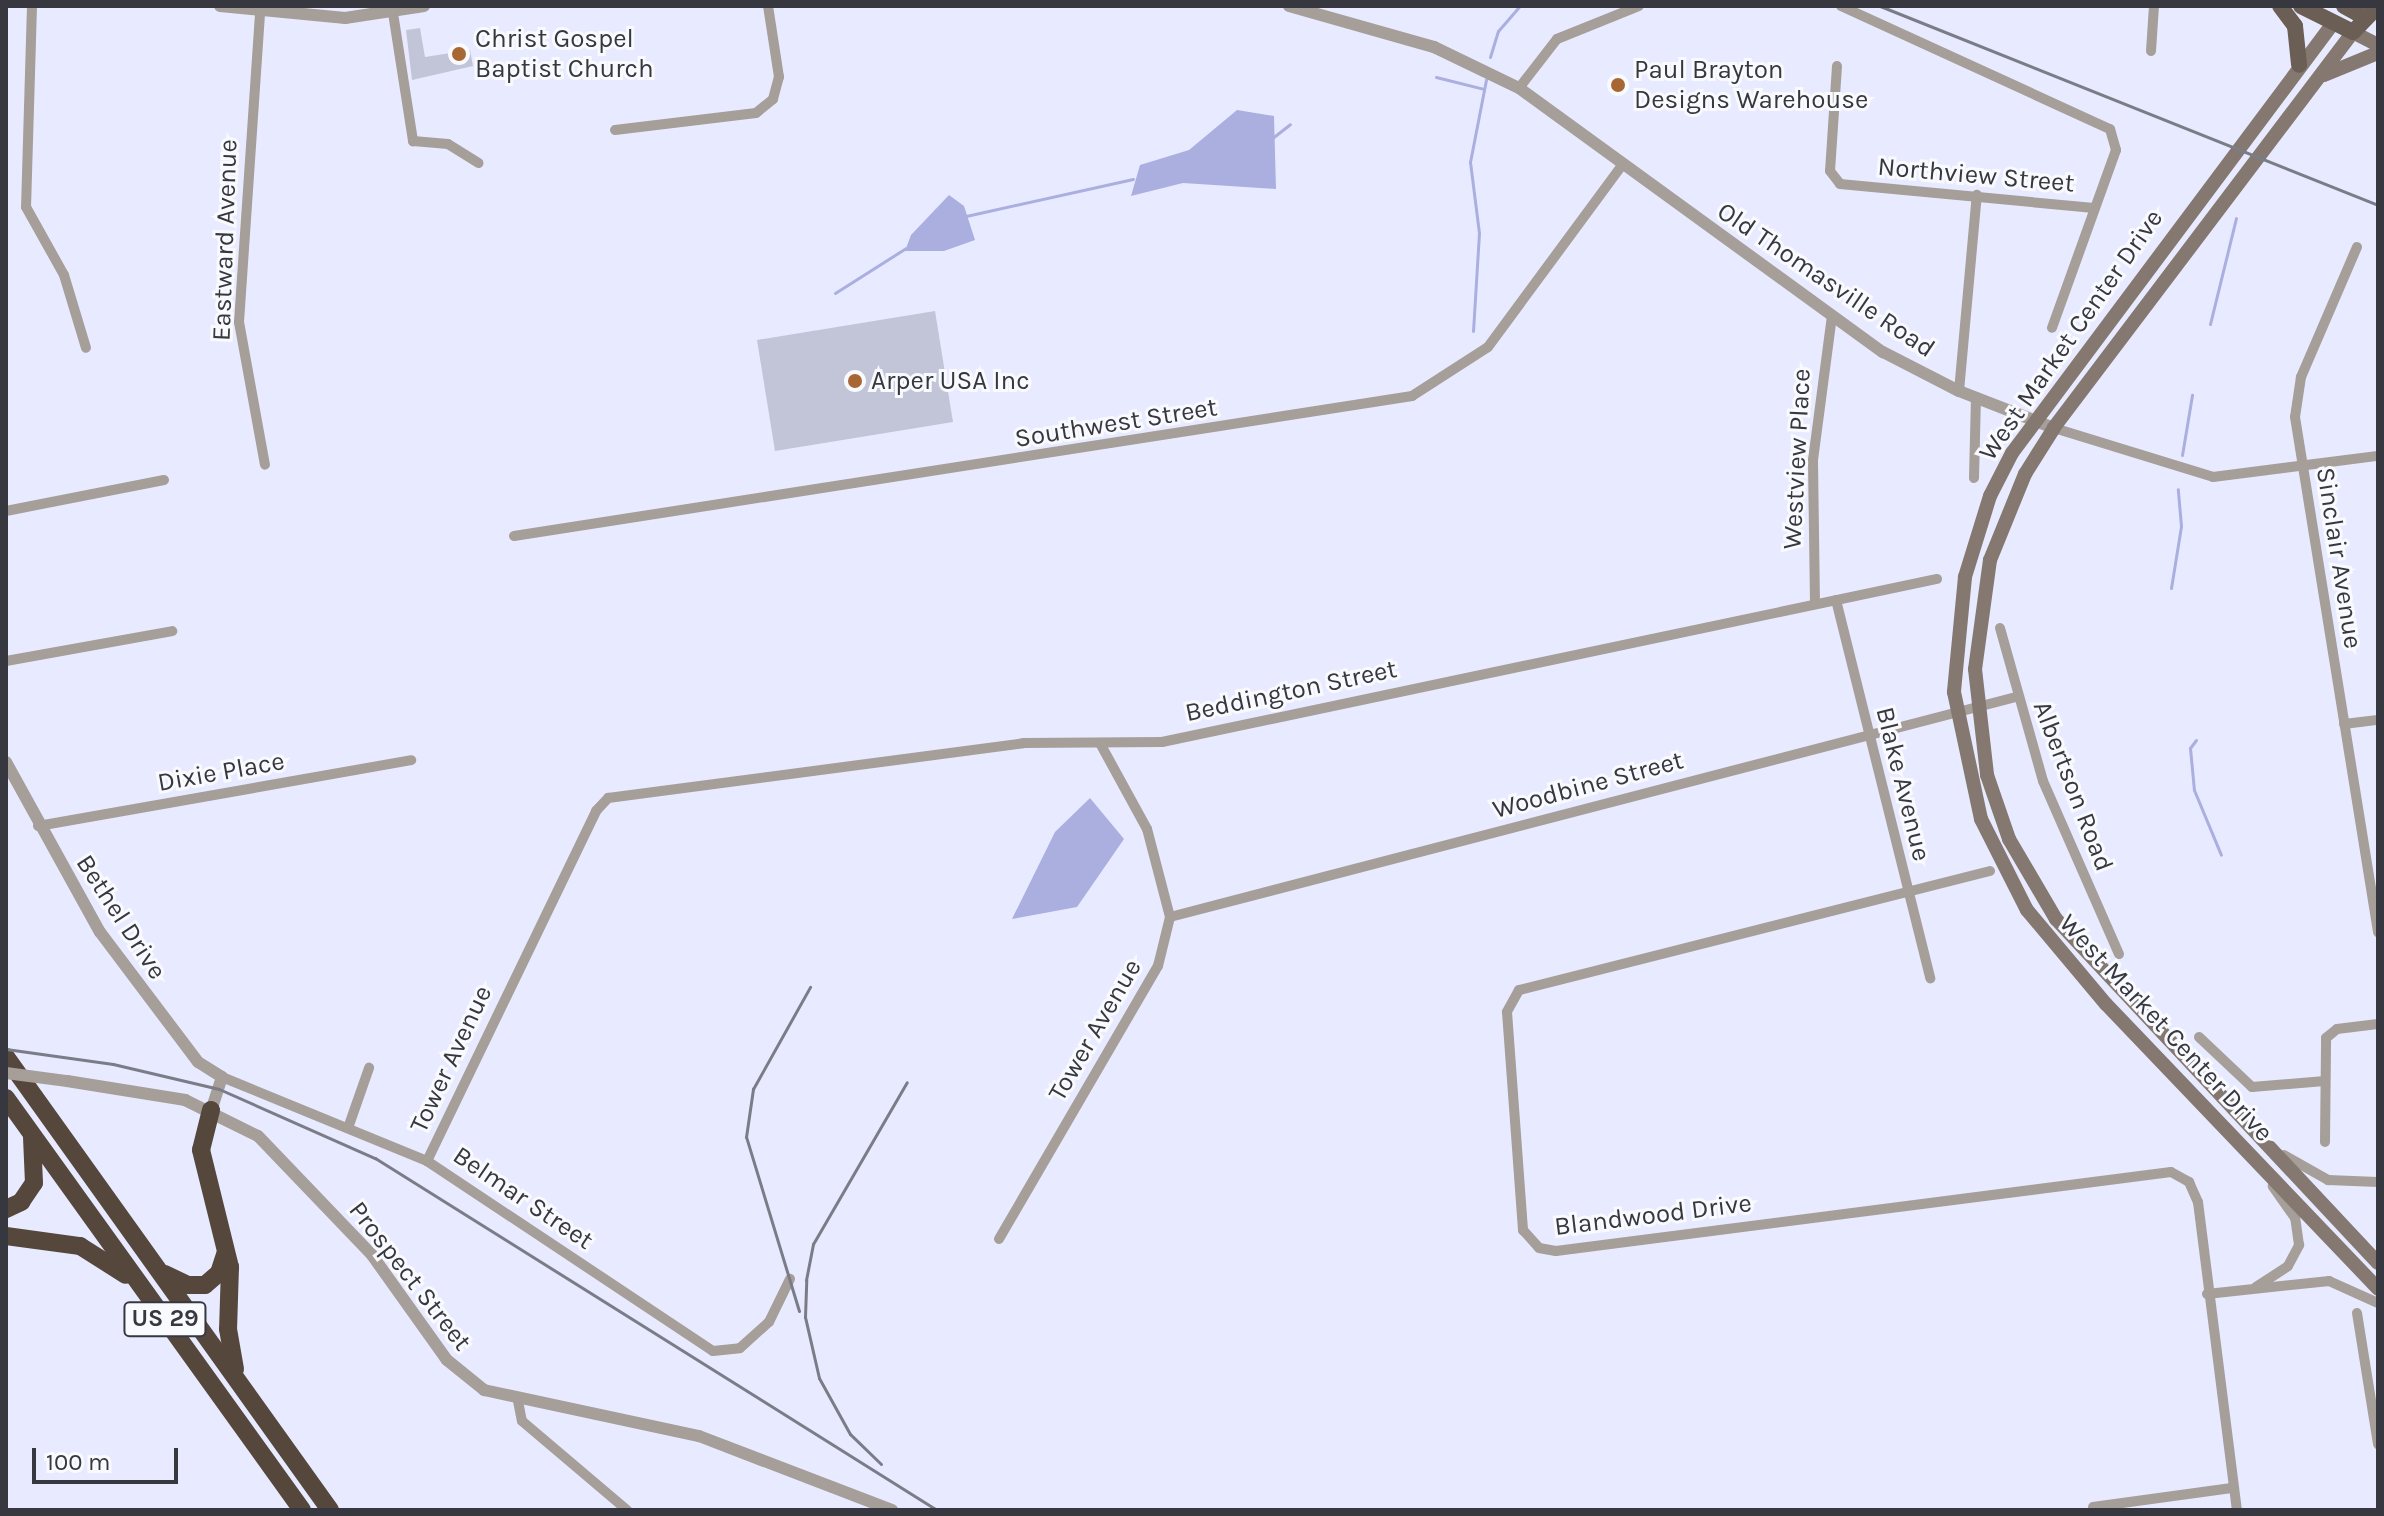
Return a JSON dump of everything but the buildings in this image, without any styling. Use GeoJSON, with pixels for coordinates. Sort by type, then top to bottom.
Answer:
{"type":"FeatureCollection","features":[{"type":"Feature","properties":{"kind":"highway","name":"US 29"},"geometry":{"type":"LineString","coordinates":[[6,1057],[330,1510]]}},
{"type":"Feature","properties":{"kind":"highway","name":"US 29"},"geometry":{"type":"LineString","coordinates":[[6,1098],[302,1510]]}},
{"type":"Feature","properties":{"kind":"highway"},"geometry":{"type":"LineString","coordinates":[[211,1110],[201,1150],[231,1273],[229,1349],[243,1388]]}},
{"type":"Feature","properties":{"kind":"highway"},"geometry":{"type":"LineString","coordinates":[[6,1209],[27,1196],[35,1179],[27,1127]]}},
{"type":"Feature","properties":{"kind":"highway"},"geometry":{"type":"LineString","coordinates":[[6,1236],[90,1250],[153,1302]]}},
{"type":"Feature","properties":{"kind":"highway"},"geometry":{"type":"LineString","coordinates":[[155,1264],[181,1283],[205,1285],[224,1265],[224,1239]]}},
{"type":"Feature","properties":{"kind":"main road"},"geometry":{"type":"LineString","coordinates":[[2280,6],[2295,26],[2299,65]]}},
{"type":"Feature","properties":{"kind":"main road"},"geometry":{"type":"LineString","coordinates":[[2301,6],[2378,45]]}},
{"type":"Feature","properties":{"kind":"main road"},"geometry":{"type":"LineString","coordinates":[[2334,22],[2347,6],[2374,16]]}},
{"type":"Feature","properties":{"kind":"main road"},"geometry":{"type":"LineString","coordinates":[[2353,32],[2374,16]]}},
{"type":"Feature","properties":{"kind":"main road","name":"West Market Center Drive"},"geometry":{"type":"LineString","coordinates":[[2334,22],[2035,421],[1995,485],[1974,541],[1958,615],[1956,712],[1981,819],[2027,910],[2069,963],[2378,1289]]}},
{"type":"Feature","properties":{"kind":"main road","name":"West Market Center Drive"},"geometry":{"type":"LineString","coordinates":[[2353,32],[2054,428],[2012,501],[1990,560],[1979,612],[1976,707],[1987,775],[2009,839],[2056,919],[2378,1263]]}},
{"type":"Feature","properties":{"kind":"main road"},"geometry":{"type":"LineString","coordinates":[[2317,79],[2378,53]]}},
{"type":"Feature","properties":{"kind":"street"},"geometry":{"type":"LineString","coordinates":[[32,6],[26,207],[64,275],[86,348]]}},
{"type":"Feature","properties":{"kind":"street"},"geometry":{"type":"LineString","coordinates":[[220,6],[260,14],[345,18],[424,6]]}},
{"type":"Feature","properties":{"kind":"street"},"geometry":{"type":"LineString","coordinates":[[615,130],[756,113],[773,99],[779,77],[768,6]]}},
{"type":"Feature","properties":{"kind":"street","name":"Old Thomasville Road"},"geometry":{"type":"LineString","coordinates":[[1289,6],[1434,47],[1519,88],[1883,352],[1959,391],[2054,428],[2207,476],[2378,456]]}},
{"type":"Feature","properties":{"kind":"street"},"geometry":{"type":"LineString","coordinates":[[1519,88],[1557,39],[1639,6]]}},
{"type":"Feature","properties":{"kind":"street"},"geometry":{"type":"LineString","coordinates":[[1841,6],[2110,129],[2116,150],[2052,328]]}},
{"type":"Feature","properties":{"kind":"street"},"geometry":{"type":"LineString","coordinates":[[2151,51],[2154,6]]}},
{"type":"Feature","properties":{"kind":"street"},"geometry":{"type":"LineString","coordinates":[[393,13],[413,141],[448,144],[479,163]]}},
{"type":"Feature","properties":{"kind":"street","name":"Eastward Avenue"},"geometry":{"type":"LineString","coordinates":[[260,14],[239,322],[265,465]]}},
{"type":"Feature","properties":{"kind":"street","name":"Northview Street"},"geometry":{"type":"LineString","coordinates":[[1837,66],[1830,171],[1840,184],[2094,208]]}},
{"type":"Feature","properties":{"kind":"street","name":"Southwest Street"},"geometry":{"type":"LineString","coordinates":[[514,536],[1412,396],[1488,347],[1622,165]]}},
{"type":"Feature","properties":{"kind":"street"},"geometry":{"type":"LineString","coordinates":[[1959,391],[1977,195]]}},
{"type":"Feature","properties":{"kind":"street","name":"Sinclair Avenue"},"geometry":{"type":"LineString","coordinates":[[2357,247],[2301,377],[2295,417],[2344,724],[2374,874],[2378,932]]}},
{"type":"Feature","properties":{"kind":"street","name":"Westview Place"},"geometry":{"type":"LineString","coordinates":[[1815,604],[1813,460],[1832,316]]}},
{"type":"Feature","properties":{"kind":"street"},"geometry":{"type":"LineString","coordinates":[[1974,478],[1976,398]]}},
{"type":"Feature","properties":{"kind":"street"},"geometry":{"type":"LineString","coordinates":[[6,511],[164,480]]}},
{"type":"Feature","properties":{"kind":"street","name":"Beddington Street"},"geometry":{"type":"LineString","coordinates":[[646,788],[1023,743],[1101,745],[1162,742],[1937,579]]}},
{"type":"Feature","properties":{"kind":"street","name":"Blake Avenue"},"geometry":{"type":"LineString","coordinates":[[1836,600],[1930,978]]}},
{"type":"Feature","properties":{"kind":"street","name":"Albertson Road"},"geometry":{"type":"LineString","coordinates":[[2000,628],[2016,697],[2069,849],[2119,954]]}},
{"type":"Feature","properties":{"kind":"street"},"geometry":{"type":"LineString","coordinates":[[6,661],[172,631]]}},
{"type":"Feature","properties":{"kind":"street","name":"Woodbine Street"},"geometry":{"type":"LineString","coordinates":[[1170,917],[2016,697]]}},
{"type":"Feature","properties":{"kind":"street"},"geometry":{"type":"LineString","coordinates":[[2344,724],[2378,720]]}},
{"type":"Feature","properties":{"kind":"street","name":"Tower Avenue"},"geometry":{"type":"LineString","coordinates":[[999,1239],[1158,966],[1170,917],[1147,829],[1101,745]]}},
{"type":"Feature","properties":{"kind":"street","name":"Dixie Place"},"geometry":{"type":"LineString","coordinates":[[38,826],[411,760]]}},
{"type":"Feature","properties":{"kind":"street","name":"Bethel Drive"},"geometry":{"type":"LineString","coordinates":[[6,762],[38,826],[141,991],[198,1062],[222,1077]]}},
{"type":"Feature","properties":{"kind":"street","name":"Tower Avenue"},"geometry":{"type":"LineString","coordinates":[[427,1161],[596,811],[608,798],[646,788]]}},
{"type":"Feature","properties":{"kind":"street","name":"Blandwood Drive"},"geometry":{"type":"LineString","coordinates":[[1990,871],[1519,990],[1507,1012],[1527,1239],[1556,1251],[2171,1172],[2195,1190],[2237,1510]]}},
{"type":"Feature","properties":{"kind":"street"},"geometry":{"type":"LineString","coordinates":[[2325,1142],[2326,1038],[2337,1029],[2378,1024]]}},
{"type":"Feature","properties":{"kind":"street"},"geometry":{"type":"LineString","coordinates":[[2199,1037],[2252,1087],[2325,1081]]}},
{"type":"Feature","properties":{"kind":"street"},"geometry":{"type":"LineString","coordinates":[[348,1128],[369,1068]]}},
{"type":"Feature","properties":{"kind":"street","name":"Prospect Street"},"geometry":{"type":"LineString","coordinates":[[6,1073],[158,1093],[211,1110],[258,1136],[298,1174],[372,1255],[460,1373],[487,1392],[518,1401],[699,1436],[892,1510]]}},
{"type":"Feature","properties":{"kind":"street"},"geometry":{"type":"LineString","coordinates":[[211,1110],[222,1077]]}},
{"type":"Feature","properties":{"kind":"street","name":"Belmar Street"},"geometry":{"type":"LineString","coordinates":[[222,1077],[427,1161],[713,1351],[740,1348],[769,1322],[790,1279]]}},
{"type":"Feature","properties":{"kind":"street"},"geometry":{"type":"LineString","coordinates":[[2265,1141],[2328,1180],[2378,1182]]}},
{"type":"Feature","properties":{"kind":"street"},"geometry":{"type":"LineString","coordinates":[[2251,1156],[2295,1218],[2299,1234],[2288,1266],[2254,1288]]}},
{"type":"Feature","properties":{"kind":"street"},"geometry":{"type":"LineString","coordinates":[[2207,1294],[2329,1281],[2378,1303]]}},
{"type":"Feature","properties":{"kind":"street"},"geometry":{"type":"LineString","coordinates":[[2357,1313],[2378,1444]]}},
{"type":"Feature","properties":{"kind":"street"},"geometry":{"type":"LineString","coordinates":[[518,1401],[526,1424],[585,1467],[627,1510]]}},
{"type":"Feature","properties":{"kind":"street"},"geometry":{"type":"LineString","coordinates":[[2093,1507],[2232,1488]]}},
{"type":"Feature","properties":{"kind":"water"},"geometry":{"type":"Polygon","coordinates":[[[1237,110],[1274,116],[1276,189],[1183,183],[1131,196],[1140,165],[1189,150],[1237,110]]]}},
{"type":"Feature","properties":{"kind":"water"},"geometry":{"type":"Polygon","coordinates":[[[949,195],[964,206],[975,240],[944,251],[905,251],[911,235],[949,195]]]}},
{"type":"Feature","properties":{"kind":"water"},"geometry":{"type":"Polygon","coordinates":[[[1090,798],[1124,839],[1077,907],[1012,919],[1055,832],[1090,798]]]}},
{"type":"Feature","properties":{"kind":"waterway"},"geometry":{"type":"LineString","coordinates":[[1490,57],[1498,31],[1520,6]]}},
{"type":"Feature","properties":{"kind":"waterway"},"geometry":{"type":"LineString","coordinates":[[1436,77],[1484,89]]}},
{"type":"Feature","properties":{"kind":"waterway"},"geometry":{"type":"LineString","coordinates":[[1473,331],[1479,233],[1470,162],[1486,80]]}},
{"type":"Feature","properties":{"kind":"waterway"},"geometry":{"type":"LineString","coordinates":[[1271,139],[1290,124]]}},
{"type":"Feature","properties":{"kind":"waterway"},"geometry":{"type":"LineString","coordinates":[[966,216],[1133,179]]}},
{"type":"Feature","properties":{"kind":"waterway"},"geometry":{"type":"LineString","coordinates":[[2210,324],[2236,218]]}},
{"type":"Feature","properties":{"kind":"waterway"},"geometry":{"type":"LineString","coordinates":[[835,293],[906,248]]}},
{"type":"Feature","properties":{"kind":"waterway"},"geometry":{"type":"LineString","coordinates":[[2182,455],[2192,395]]}},
{"type":"Feature","properties":{"kind":"waterway"},"geometry":{"type":"LineString","coordinates":[[2171,588],[2181,526],[2178,489]]}},
{"type":"Feature","properties":{"kind":"waterway"},"geometry":{"type":"LineString","coordinates":[[2196,740],[2190,748],[2194,790],[2221,855]]}},
{"type":"Feature","properties":{"kind":"railway"},"geometry":{"type":"LineString","coordinates":[[1880,6],[2378,205]]}},
{"type":"Feature","properties":{"kind":"railway"},"geometry":{"type":"LineString","coordinates":[[799,1311],[746,1137],[753,1089],[810,987]]}},
{"type":"Feature","properties":{"kind":"railway"},"geometry":{"type":"LineString","coordinates":[[6,1049],[113,1064],[219,1089],[375,1158],[937,1510]]}},
{"type":"Feature","properties":{"kind":"railway"},"geometry":{"type":"LineString","coordinates":[[881,1464],[850,1434],[819,1378],[805,1317],[806,1280],[813,1244],[907,1082]]}},
{"type":"Feature","properties":{"kind":"place","name":"Christ Gospel Baptist Church"},"geometry":{"type":"Point","coordinates":[459,54]}},
{"type":"Feature","properties":{"kind":"place","name":"Paul Brayton Designs Warehouse"},"geometry":{"type":"Point","coordinates":[1618,85]}},
{"type":"Feature","properties":{"kind":"place","name":"Arper USA Inc"},"geometry":{"type":"Point","coordinates":[855,381]}}]}
